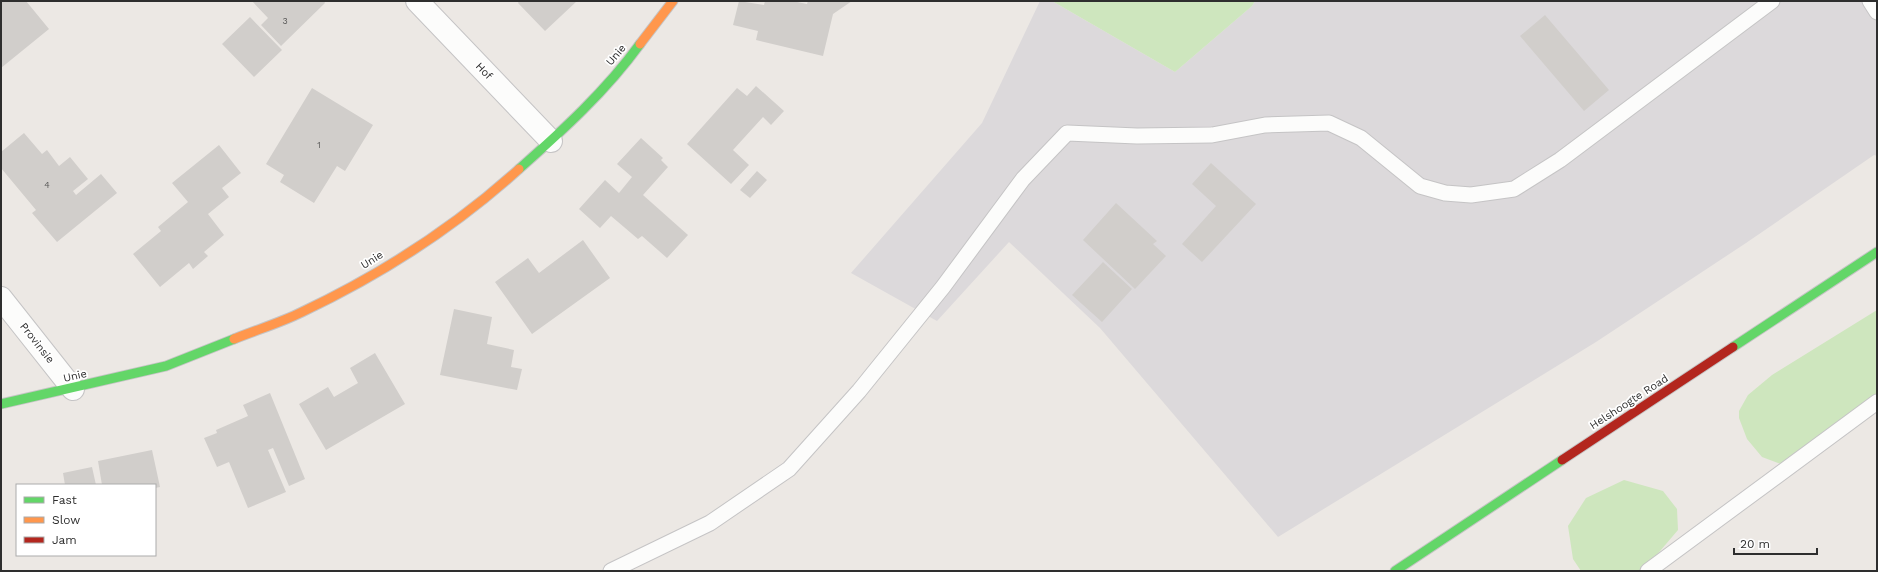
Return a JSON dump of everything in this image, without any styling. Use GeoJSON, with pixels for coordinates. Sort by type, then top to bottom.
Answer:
{"type":"FeatureCollection","features":[{"type":"Feature","properties":{"kind":"street","name":"Hof"},"geometry":{"type":"LineString","coordinates":[[418,1],[552,141]]}},
{"type":"Feature","properties":{"kind":"street","name":"Unie"},"geometry":{"type":"LineString","coordinates":[[1,404],[73,389],[178,362],[315,305],[365,279],[441,230],[494,191],[552,141],[599,93],[653,30],[673,1]]}},
{"type":"Feature","properties":{"kind":"street","name":"Helshoogte Road"},"geometry":{"type":"LineString","coordinates":[[1395,571],[1877,252]]}},
{"type":"Feature","properties":{"kind":"street","name":"Provinsie"},"geometry":{"type":"LineString","coordinates":[[1,298],[73,389]]}},
{"type":"Feature","properties":{"kind":"lane"},"geometry":{"type":"LineString","coordinates":[[611,571],[710,523],[789,469],[859,391],[943,287],[1023,179],[1067,132],[1137,136],[1212,135],[1265,125],[1329,123],[1361,138],[1420,186],[1445,193],[1471,195],[1514,189],[1560,160],[1772,1]]}},
{"type":"Feature","properties":{"kind":"lane"},"geometry":{"type":"LineString","coordinates":[[1870,1],[1877,12]]}},
{"type":"Feature","properties":{"kind":"lane"},"geometry":{"type":"LineString","coordinates":[[1648,571],[1877,402]]}},
{"type":"Feature","properties":{"kind":"shaded area"},"geometry":{"type":"Polygon","coordinates":[[[1040,1],[1052,1],[1175,72],[1252,6],[1255,1],[1877,1],[1877,156],[1874,155],[1746,243],[1596,342],[1278,537],[1100,328],[1009,242],[937,321],[851,273],[982,123],[1040,1]]]}},
{"type":"Feature","properties":{"kind":"green space"},"geometry":{"type":"Polygon","coordinates":[[[1052,1],[1255,1],[1252,6],[1175,72],[1052,1]]]}},
{"type":"Feature","properties":{"kind":"green space"},"geometry":{"type":"Polygon","coordinates":[[[1877,310],[1877,397],[1796,458],[1781,464],[1762,457],[1747,439],[1739,418],[1739,411],[1748,395],[1772,375],[1877,310]]]}},
{"type":"Feature","properties":{"kind":"green space"},"geometry":{"type":"Polygon","coordinates":[[[1624,480],[1663,491],[1677,509],[1678,530],[1643,571],[1581,571],[1573,559],[1568,526],[1586,498],[1624,480]]]}},
{"type":"Feature","properties":{"kind":"building"},"geometry":{"type":"Polygon","coordinates":[[[1,1],[26,1],[49,29],[1,68],[1,1]]]}},
{"type":"Feature","properties":{"kind":"building"},"geometry":{"type":"Polygon","coordinates":[[[252,1],[324,1],[325,3],[281,46],[261,25],[268,18],[252,1]]]}},
{"type":"Feature","properties":{"kind":"building"},"geometry":{"type":"Polygon","coordinates":[[[519,1],[577,1],[545,31],[518,3],[519,1]]]}},
{"type":"Feature","properties":{"kind":"building"},"geometry":{"type":"Polygon","coordinates":[[[739,1],[764,5],[765,1],[792,1],[807,4],[808,1],[852,1],[833,14],[823,56],[756,40],[758,31],[733,25],[739,1]]]}},
{"type":"Feature","properties":{"kind":"building"},"geometry":{"type":"Polygon","coordinates":[[[1545,15],[1609,90],[1584,111],[1520,36],[1545,15]]]}},
{"type":"Feature","properties":{"kind":"building"},"geometry":{"type":"Polygon","coordinates":[[[250,17],[282,50],[254,77],[222,44],[250,17]]]}},
{"type":"Feature","properties":{"kind":"building"},"geometry":{"type":"Polygon","coordinates":[[[756,86],[784,111],[771,125],[763,117],[733,150],[749,165],[731,184],[687,144],[737,88],[747,96],[756,86]]]}},
{"type":"Feature","properties":{"kind":"building"},"geometry":{"type":"Polygon","coordinates":[[[312,88],[373,125],[345,171],[337,166],[314,203],[280,182],[284,175],[266,164],[312,88]]]}},
{"type":"Feature","properties":{"kind":"building"},"geometry":{"type":"Polygon","coordinates":[[[24,133],[42,154],[47,150],[59,166],[70,157],[88,179],[73,191],[76,195],[101,174],[117,193],[57,242],[32,213],[36,210],[1,168],[1,152],[24,133]]]}},
{"type":"Feature","properties":{"kind":"building"},"geometry":{"type":"Polygon","coordinates":[[[641,138],[663,158],[661,160],[668,167],[643,195],[688,235],[667,258],[642,236],[638,239],[611,216],[600,228],[579,209],[605,180],[619,193],[632,177],[617,164],[641,138]]]}},
{"type":"Feature","properties":{"kind":"building"},"geometry":{"type":"Polygon","coordinates":[[[219,145],[241,173],[222,188],[229,197],[208,214],[224,235],[204,252],[208,256],[193,269],[189,263],[160,287],[133,254],[161,231],[158,227],[188,202],[172,183],[219,145]]]}},
{"type":"Feature","properties":{"kind":"building"},"geometry":{"type":"Polygon","coordinates":[[[1211,163],[1256,204],[1202,262],[1182,244],[1216,206],[1192,184],[1211,163]]]}},
{"type":"Feature","properties":{"kind":"building"},"geometry":{"type":"Polygon","coordinates":[[[757,171],[767,180],[750,198],[740,190],[757,171]]]}},
{"type":"Feature","properties":{"kind":"building"},"geometry":{"type":"Polygon","coordinates":[[[1116,203],[1157,241],[1153,244],[1166,256],[1135,289],[1083,240],[1116,203]]]}},
{"type":"Feature","properties":{"kind":"building"},"geometry":{"type":"Polygon","coordinates":[[[583,240],[610,278],[532,334],[495,282],[528,258],[539,273],[583,240]]]}},
{"type":"Feature","properties":{"kind":"building"},"geometry":{"type":"Polygon","coordinates":[[[1103,262],[1132,289],[1102,322],[1072,295],[1103,262]]]}},
{"type":"Feature","properties":{"kind":"building"},"geometry":{"type":"Polygon","coordinates":[[[454,309],[492,317],[487,344],[514,350],[511,367],[522,369],[517,390],[440,375],[454,309]]]}},
{"type":"Feature","properties":{"kind":"building"},"geometry":{"type":"Polygon","coordinates":[[[375,353],[405,404],[326,450],[299,404],[328,387],[334,397],[358,383],[350,368],[375,353]]]}},
{"type":"Feature","properties":{"kind":"building"},"geometry":{"type":"Polygon","coordinates":[[[270,393],[305,479],[289,486],[273,448],[268,450],[286,492],[248,508],[229,462],[217,467],[204,438],[217,433],[216,430],[248,416],[243,405],[270,393]]]}},
{"type":"Feature","properties":{"kind":"building"},"geometry":{"type":"Polygon","coordinates":[[[152,450],[160,487],[156,488],[156,484],[102,484],[98,461],[152,450]]]}},
{"type":"Feature","properties":{"kind":"building"},"geometry":{"type":"Polygon","coordinates":[[[92,467],[96,484],[65,484],[63,473],[92,467]]]}},
{"type":"Feature","properties":{"kind":"traffic: fast"},"geometry":{"type":"LineString","coordinates":[[519,169],[598,94],[640,44]]}},
{"type":"Feature","properties":{"kind":"traffic: fast"},"geometry":{"type":"LineString","coordinates":[[1733,347],[1877,252]]}},
{"type":"Feature","properties":{"kind":"traffic: fast"},"geometry":{"type":"LineString","coordinates":[[1,404],[166,366],[234,339]]}},
{"type":"Feature","properties":{"kind":"traffic: fast"},"geometry":{"type":"LineString","coordinates":[[1395,571],[1562,460]]}},
{"type":"Feature","properties":{"kind":"traffic: slow"},"geometry":{"type":"LineString","coordinates":[[640,44],[673,1]]}},
{"type":"Feature","properties":{"kind":"traffic: slow"},"geometry":{"type":"LineString","coordinates":[[234,339],[294,316],[331,298],[388,266],[469,211],[519,169]]}},
{"type":"Feature","properties":{"kind":"traffic: jam"},"geometry":{"type":"LineString","coordinates":[[1562,460],[1733,347]]}}]}
